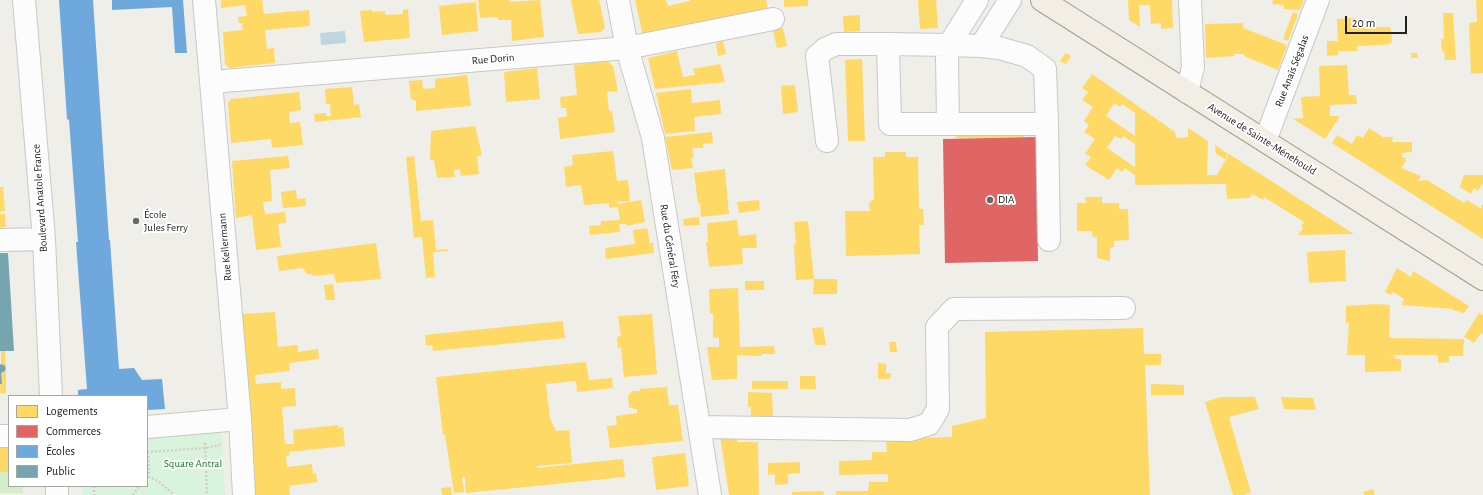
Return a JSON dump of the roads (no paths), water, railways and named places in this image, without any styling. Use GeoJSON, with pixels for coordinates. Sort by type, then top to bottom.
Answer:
{"type":"FeatureCollection","features":[{"type":"Feature","properties":{"kind":"main road","name":"Avenue de Sainte-Ménehould"},"geometry":{"type":"LineString","coordinates":[[1042,0],[1483,279]]}},
{"type":"Feature","properties":{"kind":"street","name":"Boulevard Anatole France"},"geometry":{"type":"LineString","coordinates":[[24,0],[44,240],[51,395]]}},
{"type":"Feature","properties":{"kind":"street","name":"Rue Kellermann"},"geometry":{"type":"LineString","coordinates":[[204,0],[240,419],[244,495]]}},
{"type":"Feature","properties":{"kind":"street","name":"Rue du Général Féry"},"geometry":{"type":"LineString","coordinates":[[618,0],[628,48],[653,138],[710,495]]}},
{"type":"Feature","properties":{"kind":"street"},"geometry":{"type":"LineString","coordinates":[[948,124],[947,58],[949,45],[977,0]]}},
{"type":"Feature","properties":{"kind":"street"},"geometry":{"type":"LineString","coordinates":[[981,46],[1010,0]]}},
{"type":"Feature","properties":{"kind":"street"},"geometry":{"type":"LineString","coordinates":[[1187,92],[1193,66],[1190,0]]}},
{"type":"Feature","properties":{"kind":"street","name":"Rue Anaïs Ségalas"},"geometry":{"type":"LineString","coordinates":[[1265,141],[1318,0]]}},
{"type":"Feature","properties":{"kind":"street","name":"Rue Dorin"},"geometry":{"type":"LineString","coordinates":[[212,82],[628,48],[773,19]]}},
{"type":"Feature","properties":{"kind":"street"},"geometry":{"type":"LineString","coordinates":[[827,141],[817,56],[825,49],[836,44],[981,46],[999,48],[1027,56],[1045,69],[1049,240]]}},
{"type":"Feature","properties":{"kind":"street"},"geometry":{"type":"LineString","coordinates":[[888,44],[890,124],[1047,124]]}},
{"type":"Feature","properties":{"kind":"street"},"geometry":{"type":"LineString","coordinates":[[0,240],[44,240]]}},
{"type":"Feature","properties":{"kind":"street"},"geometry":{"type":"LineString","coordinates":[[699,427],[910,430],[930,424],[938,409],[938,326],[954,309],[1124,308]]}},
{"type":"Feature","properties":{"kind":"street"},"geometry":{"type":"LineString","coordinates":[[148,427],[240,419]]}},
{"type":"Feature","properties":{"kind":"water"},"geometry":{"type":"Polygon","coordinates":[[[345,31],[346,43],[321,45],[320,33],[345,31]]]}},
{"type":"Feature","properties":{"kind":"place","name":"DIA"},"geometry":{"type":"Point","coordinates":[990,200]}},
{"type":"Feature","properties":{"kind":"place","name":"École Jules Ferry"},"geometry":{"type":"Point","coordinates":[136,221]}},
{"type":"Feature","properties":{"kind":"park label","name":"Square Antral"},"geometry":{"type":"Point","coordinates":[193,464]}}]}
